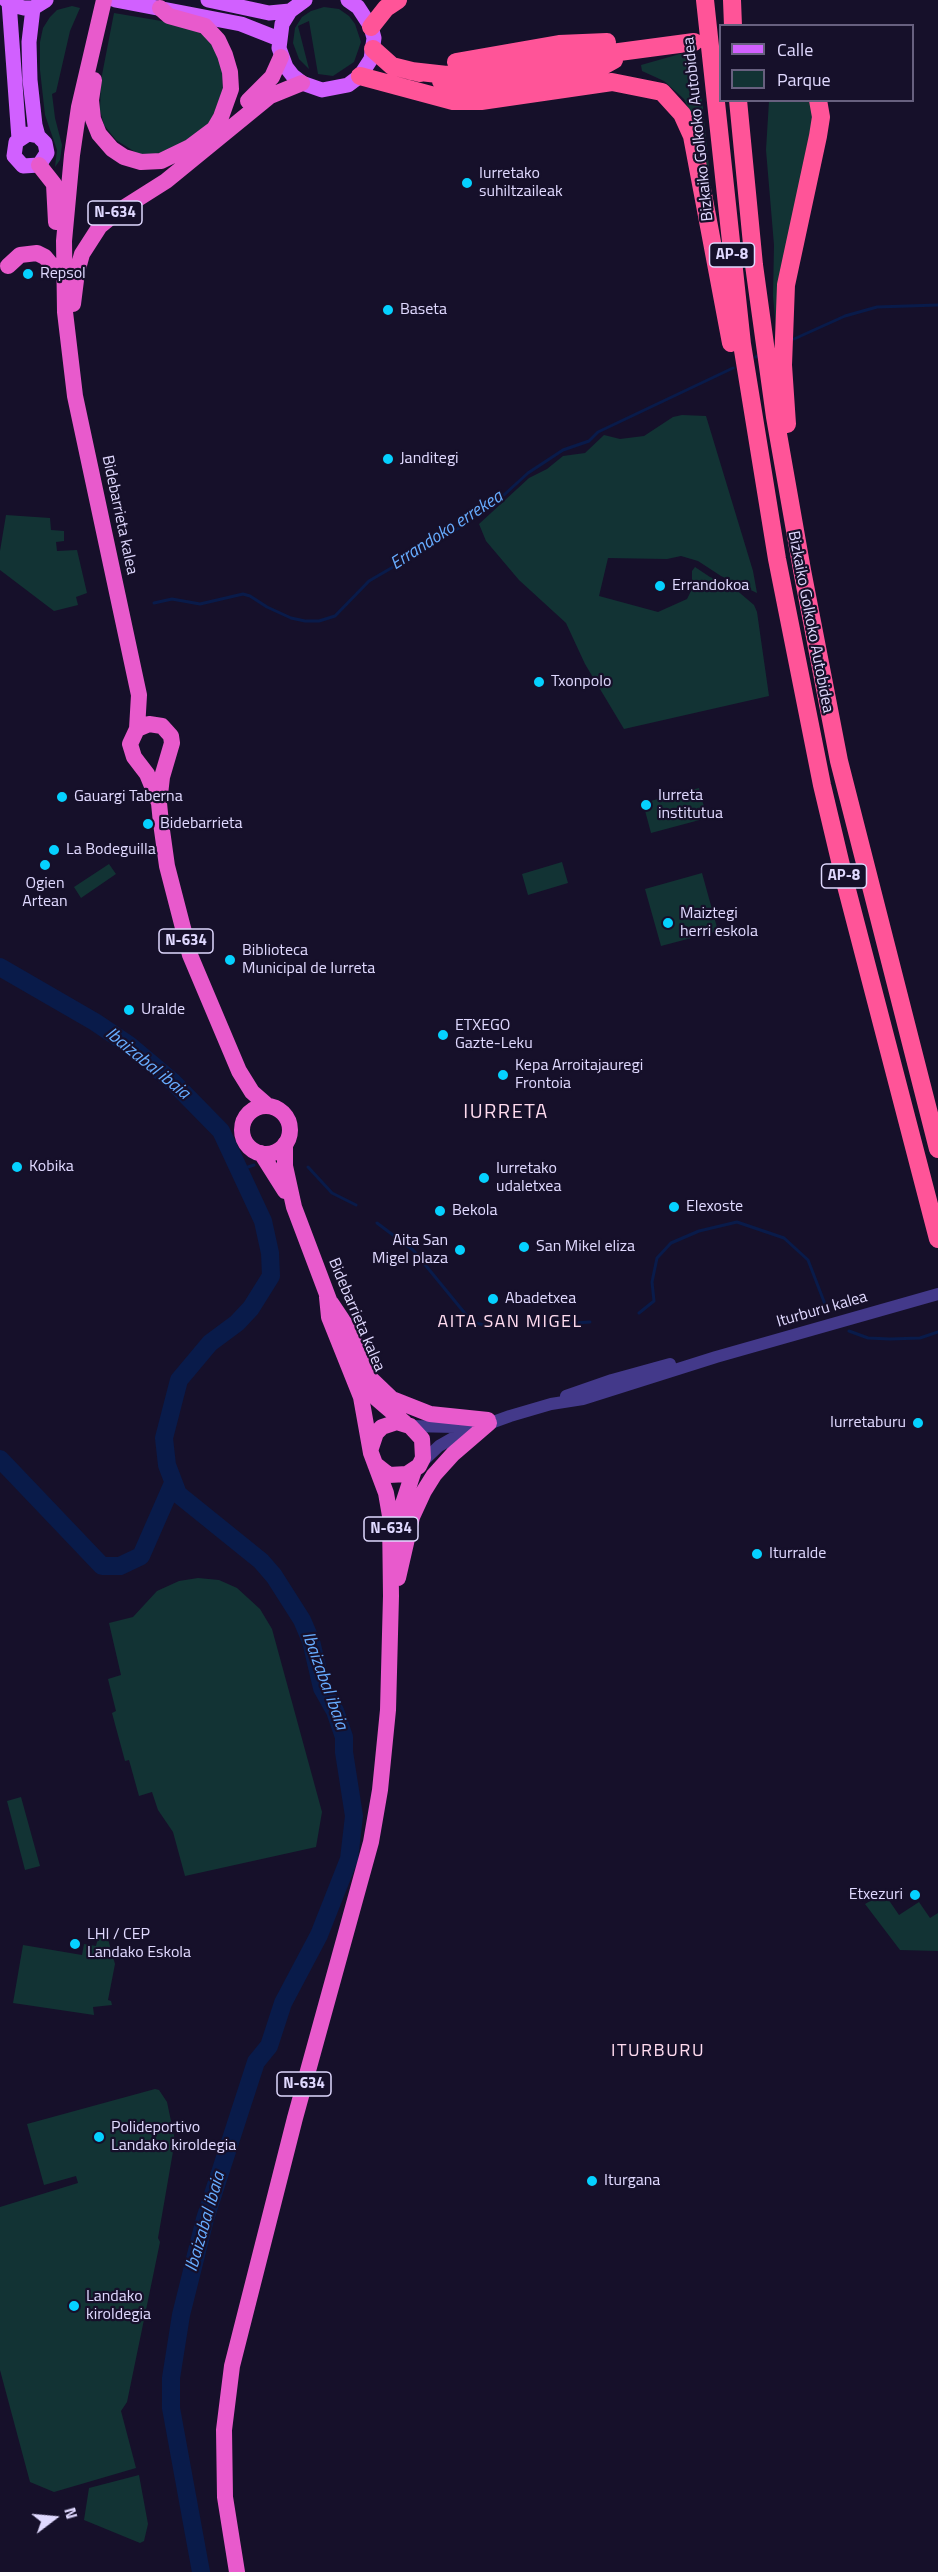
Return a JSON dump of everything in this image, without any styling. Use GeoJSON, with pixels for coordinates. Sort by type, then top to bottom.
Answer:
{"type":"FeatureCollection","features":[{"type":"Feature","properties":{"kind":"highway","name":"N-634"},"geometry":{"type":"LineString","coordinates":[[67,343],[64,291],[68,190],[79,107],[104,0]]}},
{"type":"Feature","properties":{"kind":"highway"},"geometry":{"type":"LineString","coordinates":[[114,0],[94,73],[91,100],[93,119],[99,134],[124,158],[151,162],[175,156],[214,129],[258,93],[272,77],[281,57]]}},
{"type":"Feature","properties":{"kind":"highway"},"geometry":{"type":"LineString","coordinates":[[369,22],[378,0]]}},
{"type":"Feature","properties":{"kind":"highway"},"geometry":{"type":"LineString","coordinates":[[369,22],[398,0]]}},
{"type":"Feature","properties":{"kind":"highway","name":"Bizkaiko Golkoko Autobidea"},"geometry":{"type":"LineString","coordinates":[[705,0],[742,344],[794,651],[830,817],[938,1239]]}},
{"type":"Feature","properties":{"kind":"highway"},"geometry":{"type":"LineString","coordinates":[[732,0],[733,24]]}},
{"type":"Feature","properties":{"kind":"highway"},"geometry":{"type":"LineString","coordinates":[[160,8],[169,16],[205,26],[218,40],[225,55],[231,88],[221,117],[214,129]]}},
{"type":"Feature","properties":{"kind":"highway"},"geometry":{"type":"LineString","coordinates":[[373,49],[392,66],[411,71],[447,75],[694,42]]}},
{"type":"Feature","properties":{"kind":"highway"},"geometry":{"type":"LineString","coordinates":[[368,78],[424,100],[457,107],[496,106],[619,83],[662,92],[682,114],[692,136],[760,492],[768,508]]}},
{"type":"Feature","properties":{"kind":"highway","name":"N-634"},"geometry":{"type":"LineString","coordinates":[[82,428],[73,323],[74,295],[76,272],[89,241],[100,226],[117,212],[166,181],[270,96],[302,83]]}},
{"type":"Feature","properties":{"kind":"highway","name":"Bizkaiko Golkoko Autobidea"},"geometry":{"type":"LineString","coordinates":[[738,102],[754,265],[787,480],[839,761],[938,1149]]}},
{"type":"Feature","properties":{"kind":"highway"},"geometry":{"type":"LineString","coordinates":[[787,480],[789,447],[783,364],[786,285],[818,136],[820,117],[818,102]]}},
{"type":"Feature","properties":{"kind":"highway"},"geometry":{"type":"LineString","coordinates":[[39,165],[54,184],[56,194],[55,269],[58,325],[67,343]]}},
{"type":"Feature","properties":{"kind":"highway"},"geometry":{"type":"LineString","coordinates":[[8,266],[20,255],[37,253],[45,257],[55,269]]}},
{"type":"Feature","properties":{"kind":"highway","name":"Bidebarrieta kalea"},"geometry":{"type":"LineString","coordinates":[[67,343],[82,428],[139,695]]}},
{"type":"Feature","properties":{"kind":"highway"},"geometry":{"type":"LineString","coordinates":[[139,695],[156,724]]}},
{"type":"Feature","properties":{"kind":"highway"},"geometry":{"type":"LineString","coordinates":[[139,695],[137,729],[130,744],[134,757],[147,774],[159,803]]}},
{"type":"Feature","properties":{"kind":"highway"},"geometry":{"type":"LineString","coordinates":[[137,729],[156,724],[162,726],[171,736],[172,748],[167,759],[159,803]]}},
{"type":"Feature","properties":{"kind":"highway"},"geometry":{"type":"LineString","coordinates":[[139,762],[152,766],[167,759]]}},
{"type":"Feature","properties":{"kind":"highway","name":"N-634"},"geometry":{"type":"LineString","coordinates":[[159,803],[167,866],[190,955],[239,1071],[247,1116],[243,1135],[250,1147],[261,1153],[273,1169],[294,1207]]}},
{"type":"Feature","properties":{"kind":"highway"},"geometry":{"type":"LineString","coordinates":[[239,1071],[252,1092],[268,1106]]}},
{"type":"Feature","properties":{"kind":"highway","name":"N-634"},"geometry":{"type":"LineString","coordinates":[[268,1106],[281,1111],[289,1123],[290,1131],[285,1144],[285,1166],[294,1207]]}},
{"type":"Feature","properties":{"kind":"highway"},"geometry":{"type":"LineString","coordinates":[[247,1116],[253,1110],[268,1106]]}},
{"type":"Feature","properties":{"kind":"highway"},"geometry":{"type":"LineString","coordinates":[[261,1153],[274,1152],[285,1144]]}},
{"type":"Feature","properties":{"kind":"highway","name":"Bidebarrieta kalea"},"geometry":{"type":"LineString","coordinates":[[294,1207],[327,1297],[369,1390],[408,1424]]}},
{"type":"Feature","properties":{"kind":"highway","name":"N-634"},"geometry":{"type":"LineString","coordinates":[[327,1297],[329,1317],[362,1397],[373,1456],[386,1493],[390,1516],[392,1596]]}},
{"type":"Feature","properties":{"kind":"highway"},"geometry":{"type":"LineString","coordinates":[[327,1297],[349,1330],[363,1366],[380,1389],[408,1407],[430,1414],[489,1422]]}},
{"type":"Feature","properties":{"kind":"highway"},"geometry":{"type":"LineString","coordinates":[[392,1596],[400,1575],[405,1541],[412,1517],[424,1491],[434,1475],[453,1454],[489,1422]]}},
{"type":"Feature","properties":{"kind":"highway"},"geometry":{"type":"LineString","coordinates":[[408,1424],[389,1424],[382,1427],[376,1433],[373,1456],[389,1475],[407,1474],[416,1468]]}},
{"type":"Feature","properties":{"kind":"highway","name":"N-634"},"geometry":{"type":"LineString","coordinates":[[237,2572],[225,2486],[224,2430],[232,2366],[295,2118],[370,1842],[380,1790],[388,1710],[392,1596],[399,1516],[424,1449],[418,1431],[408,1424]]}},
{"type":"Feature","properties":{"kind":"main road"},"geometry":{"type":"LineString","coordinates":[[114,0],[241,24],[279,39]]}},
{"type":"Feature","properties":{"kind":"main road"},"geometry":{"type":"LineString","coordinates":[[208,0],[269,13],[290,11]]}},
{"type":"Feature","properties":{"kind":"main road"},"geometry":{"type":"LineString","coordinates":[[305,0],[290,11],[282,24],[279,39],[281,57],[293,76],[302,83],[312,87],[333,89],[368,78],[373,49],[369,22],[358,7],[348,0]]}},
{"type":"Feature","properties":{"kind":"main road"},"geometry":{"type":"LineString","coordinates":[[19,139],[8,1],[24,8],[39,4]]}},
{"type":"Feature","properties":{"kind":"main road"},"geometry":{"type":"LineString","coordinates":[[38,136],[28,135],[19,139],[14,147],[16,160],[29,168],[39,165],[46,153],[45,143],[38,136],[30,80],[28,42],[39,4]]}},
{"type":"Feature","properties":{"kind":"street","name":"Iturburu kalea"},"geometry":{"type":"LineString","coordinates":[[716,1357],[938,1294]]}},
{"type":"Feature","properties":{"kind":"street"},"geometry":{"type":"LineString","coordinates":[[416,1468],[440,1446],[460,1434],[489,1422],[551,1404],[598,1394],[716,1357]]}},
{"type":"Feature","properties":{"kind":"street"},"geometry":{"type":"LineString","coordinates":[[551,1404],[556,1400],[633,1373],[716,1357]]}},
{"type":"Feature","properties":{"kind":"street"},"geometry":{"type":"LineString","coordinates":[[633,1373],[644,1375],[672,1368],[685,1368]]}},
{"type":"Feature","properties":{"kind":"street"},"geometry":{"type":"LineString","coordinates":[[598,1394],[628,1380],[633,1373]]}},
{"type":"Feature","properties":{"kind":"street"},"geometry":{"type":"LineString","coordinates":[[408,1424],[456,1427],[489,1422]]}},
{"type":"Feature","properties":{"kind":"green space"},"geometry":{"type":"Polygon","coordinates":[[[72,6],[80,8],[70,31],[56,92],[52,94],[62,145],[60,160],[55,167],[57,150],[45,115],[40,70],[40,42],[43,28],[50,17],[57,10],[72,6]]]}},
{"type":"Feature","properties":{"kind":"green space"},"geometry":{"type":"Polygon","coordinates":[[[324,7],[339,9],[349,16],[355,24],[361,42],[354,62],[333,76],[318,74],[309,21],[298,26],[309,69],[299,59],[293,43],[295,28],[302,17],[324,7]]]}},
{"type":"Feature","properties":{"kind":"green space"},"geometry":{"type":"Polygon","coordinates":[[[114,13],[191,26],[204,31],[222,60],[223,97],[208,125],[169,153],[140,155],[116,140],[104,125],[100,110],[101,80],[114,13]]]}},
{"type":"Feature","properties":{"kind":"green space"},"geometry":{"type":"Polygon","coordinates":[[[694,50],[703,108],[717,246],[693,118],[684,99],[664,81],[642,71],[641,65],[694,50]]]}},
{"type":"Feature","properties":{"kind":"green space"},"geometry":{"type":"Polygon","coordinates":[[[769,102],[811,102],[812,133],[778,352],[773,296],[774,245],[766,150],[769,102]]]}},
{"type":"Feature","properties":{"kind":"green space"},"geometry":{"type":"Polygon","coordinates":[[[706,416],[753,571],[757,593],[721,576],[698,561],[681,556],[667,559],[608,558],[599,596],[658,612],[687,599],[692,589],[692,571],[695,567],[734,588],[754,605],[757,612],[769,696],[624,729],[585,664],[566,623],[519,580],[486,541],[479,524],[529,478],[547,469],[563,456],[585,453],[604,435],[620,439],[644,436],[673,417],[706,416]]]}},
{"type":"Feature","properties":{"kind":"green space"},"geometry":{"type":"Polygon","coordinates":[[[6,515],[50,518],[51,530],[64,531],[64,541],[56,542],[57,551],[77,550],[87,593],[76,597],[78,605],[54,611],[0,570],[0,551],[6,515]]]}},
{"type":"Feature","properties":{"kind":"green space"},"geometry":{"type":"Polygon","coordinates":[[[699,788],[707,818],[651,833],[643,803],[699,788]]]}},
{"type":"Feature","properties":{"kind":"green space"},"geometry":{"type":"Polygon","coordinates":[[[562,862],[568,883],[528,895],[522,874],[562,862]]]}},
{"type":"Feature","properties":{"kind":"green space"},"geometry":{"type":"Polygon","coordinates":[[[109,864],[116,874],[81,898],[74,887],[109,864]]]}},
{"type":"Feature","properties":{"kind":"green space"},"geometry":{"type":"Polygon","coordinates":[[[702,873],[718,931],[661,946],[645,889],[702,873]]]}},
{"type":"Feature","properties":{"kind":"green space"},"geometry":{"type":"Polygon","coordinates":[[[198,1578],[219,1580],[237,1588],[260,1609],[272,1629],[322,1812],[316,1847],[185,1876],[173,1832],[158,1810],[152,1792],[139,1796],[129,1760],[125,1761],[112,1713],[116,1711],[108,1679],[121,1675],[109,1623],[133,1617],[157,1591],[179,1581],[198,1578]]]}},
{"type":"Feature","properties":{"kind":"green space"},"geometry":{"type":"Polygon","coordinates":[[[21,1797],[40,1866],[25,1870],[7,1801],[21,1797]]]}},
{"type":"Feature","properties":{"kind":"green space"},"geometry":{"type":"Polygon","coordinates":[[[884,1893],[899,1915],[919,1902],[930,1918],[938,1913],[938,1951],[900,1950],[865,1904],[884,1893]]]}},
{"type":"Feature","properties":{"kind":"green space"},"geometry":{"type":"Polygon","coordinates":[[[106,1932],[115,1964],[108,2000],[112,2005],[93,2007],[94,2015],[13,2003],[23,1945],[82,1955],[84,1944],[96,1946],[99,1934],[106,1932]]]}},
{"type":"Feature","properties":{"kind":"green space","name":"Landako kiroldegia"},"geometry":{"type":"Polygon","coordinates":[[[155,2089],[159,2090],[167,2102],[175,2140],[158,2238],[160,2242],[127,2402],[121,2411],[136,2468],[54,2492],[30,2482],[0,2370],[0,2207],[78,2183],[76,2176],[44,2185],[27,2124],[155,2089]]]}},
{"type":"Feature","properties":{"kind":"green space"},"geometry":{"type":"Polygon","coordinates":[[[139,2475],[148,2524],[144,2541],[140,2543],[84,2520],[89,2488],[139,2475]]]}},
{"type":"Feature","properties":{"kind":"waterway","name":"Errandoko errekea"},"geometry":{"type":"LineString","coordinates":[[794,339],[845,316],[877,307],[938,305]]}},
{"type":"Feature","properties":{"kind":"waterway","name":"Errandoko errekea"},"geometry":{"type":"LineString","coordinates":[[154,603],[172,599],[200,604],[243,594],[291,618],[319,621],[335,616],[369,581],[448,535],[493,505],[528,473],[563,450],[589,441],[598,432],[733,368]]}},
{"type":"Feature","properties":{"kind":"waterway","name":"Ibaizabal ibaia"},"geometry":{"type":"LineString","coordinates":[[0,967],[95,1022],[129,1045],[173,1082],[221,1131],[263,1221],[270,1253],[271,1276],[251,1308],[237,1323],[210,1343],[179,1380],[164,1438],[167,1465],[178,1494],[261,1561],[274,1576],[302,1620],[311,1641],[322,1688],[335,1711],[344,1737],[344,1752],[354,1816],[349,1859],[319,1935],[283,2003],[269,2046],[256,2062],[205,2219],[181,2315],[171,2378],[171,2408],[201,2572]]}},
{"type":"Feature","properties":{"kind":"waterway"},"geometry":{"type":"LineString","coordinates":[[239,1170],[254,1165]]}},
{"type":"Feature","properties":{"kind":"waterway"},"geometry":{"type":"LineString","coordinates":[[308,1167],[332,1193],[356,1205]]}},
{"type":"Feature","properties":{"kind":"waterway"},"geometry":{"type":"LineString","coordinates":[[639,1313],[654,1301],[652,1282],[657,1258],[671,1243],[699,1231],[737,1222],[784,1238],[808,1260],[828,1312]]}},
{"type":"Feature","properties":{"kind":"waterway"},"geometry":{"type":"LineString","coordinates":[[377,1223],[413,1250],[472,1322],[488,1326]]}},
{"type":"Feature","properties":{"kind":"waterway"},"geometry":{"type":"LineString","coordinates":[[531,1326],[590,1322]]}},
{"type":"Feature","properties":{"kind":"waterway"},"geometry":{"type":"LineString","coordinates":[[849,1331],[868,1338],[890,1339],[920,1338],[938,1332]]}},
{"type":"Feature","properties":{"kind":"waterway"},"geometry":{"type":"LineString","coordinates":[[0,1459],[102,1566],[120,1566],[141,1556],[173,1483]]}},
{"type":"Feature","properties":{"kind":"place","name":"Iurretako suhiltzaileak"},"geometry":{"type":"Point","coordinates":[467,183]}},
{"type":"Feature","properties":{"kind":"place","name":"Repsol"},"geometry":{"type":"Point","coordinates":[28,274]}},
{"type":"Feature","properties":{"kind":"place","name":"Baseta"},"geometry":{"type":"Point","coordinates":[388,310]}},
{"type":"Feature","properties":{"kind":"place","name":"Janditegi"},"geometry":{"type":"Point","coordinates":[388,459]}},
{"type":"Feature","properties":{"kind":"place","name":"Errandokoa"},"geometry":{"type":"Point","coordinates":[660,586]}},
{"type":"Feature","properties":{"kind":"place","name":"Txonpolo"},"geometry":{"type":"Point","coordinates":[539,682]}},
{"type":"Feature","properties":{"kind":"place","name":"Gauargi Taberna"},"geometry":{"type":"Point","coordinates":[62,797]}},
{"type":"Feature","properties":{"kind":"place","name":"Iurreta institutua"},"geometry":{"type":"Point","coordinates":[646,805]}},
{"type":"Feature","properties":{"kind":"place","name":"Bidebarrieta"},"geometry":{"type":"Point","coordinates":[148,824]}},
{"type":"Feature","properties":{"kind":"place","name":"La Bodeguilla"},"geometry":{"type":"Point","coordinates":[54,850]}},
{"type":"Feature","properties":{"kind":"place","name":"Ogien Artean"},"geometry":{"type":"Point","coordinates":[45,865]}},
{"type":"Feature","properties":{"kind":"place","name":"Maiztegi herri eskola"},"geometry":{"type":"Point","coordinates":[668,923]}},
{"type":"Feature","properties":{"kind":"place","name":"Biblioteca Municipal de Iurreta"},"geometry":{"type":"Point","coordinates":[230,960]}},
{"type":"Feature","properties":{"kind":"place","name":"Uralde"},"geometry":{"type":"Point","coordinates":[129,1010]}},
{"type":"Feature","properties":{"kind":"place","name":"ETXEGO Gazte-Leku"},"geometry":{"type":"Point","coordinates":[443,1035]}},
{"type":"Feature","properties":{"kind":"place","name":"Kepa Arroitajauregi Frontoia"},"geometry":{"type":"Point","coordinates":[503,1075]}},
{"type":"Feature","properties":{"kind":"place","name":"Kobika"},"geometry":{"type":"Point","coordinates":[17,1167]}},
{"type":"Feature","properties":{"kind":"place","name":"Iurretako udaletxea"},"geometry":{"type":"Point","coordinates":[484,1178]}},
{"type":"Feature","properties":{"kind":"place","name":"Elexoste"},"geometry":{"type":"Point","coordinates":[674,1207]}},
{"type":"Feature","properties":{"kind":"place","name":"Bekola"},"geometry":{"type":"Point","coordinates":[440,1211]}},
{"type":"Feature","properties":{"kind":"place","name":"San Mikel eliza"},"geometry":{"type":"Point","coordinates":[524,1247]}},
{"type":"Feature","properties":{"kind":"place","name":"Aita San Migel plaza"},"geometry":{"type":"Point","coordinates":[460,1250]}},
{"type":"Feature","properties":{"kind":"place","name":"Abadetxea"},"geometry":{"type":"Point","coordinates":[493,1299]}},
{"type":"Feature","properties":{"kind":"place","name":"Iurretaburu"},"geometry":{"type":"Point","coordinates":[918,1423]}},
{"type":"Feature","properties":{"kind":"place","name":"Iturralde"},"geometry":{"type":"Point","coordinates":[757,1554]}},
{"type":"Feature","properties":{"kind":"place","name":"Etxezuri"},"geometry":{"type":"Point","coordinates":[915,1895]}},
{"type":"Feature","properties":{"kind":"place","name":"LHI / CEP Landako Eskola"},"geometry":{"type":"Point","coordinates":[75,1944]}},
{"type":"Feature","properties":{"kind":"place","name":"Polideportivo Landako kiroldegia"},"geometry":{"type":"Point","coordinates":[99,2137]}},
{"type":"Feature","properties":{"kind":"place","name":"Iturgana"},"geometry":{"type":"Point","coordinates":[592,2181]}},
{"type":"Feature","properties":{"kind":"place","name":"Landako kiroldegia"},"geometry":{"type":"Point","coordinates":[74,2306]}},
{"type":"Feature","properties":{"kind":"district","name":"IURRETA"},"geometry":{"type":"Point","coordinates":[506,1113]}},
{"type":"Feature","properties":{"kind":"district","name":"AITA SAN MIGEL"},"geometry":{"type":"Point","coordinates":[510,1323]}},
{"type":"Feature","properties":{"kind":"district","name":"ITURBURU"},"geometry":{"type":"Point","coordinates":[658,2052]}}]}
